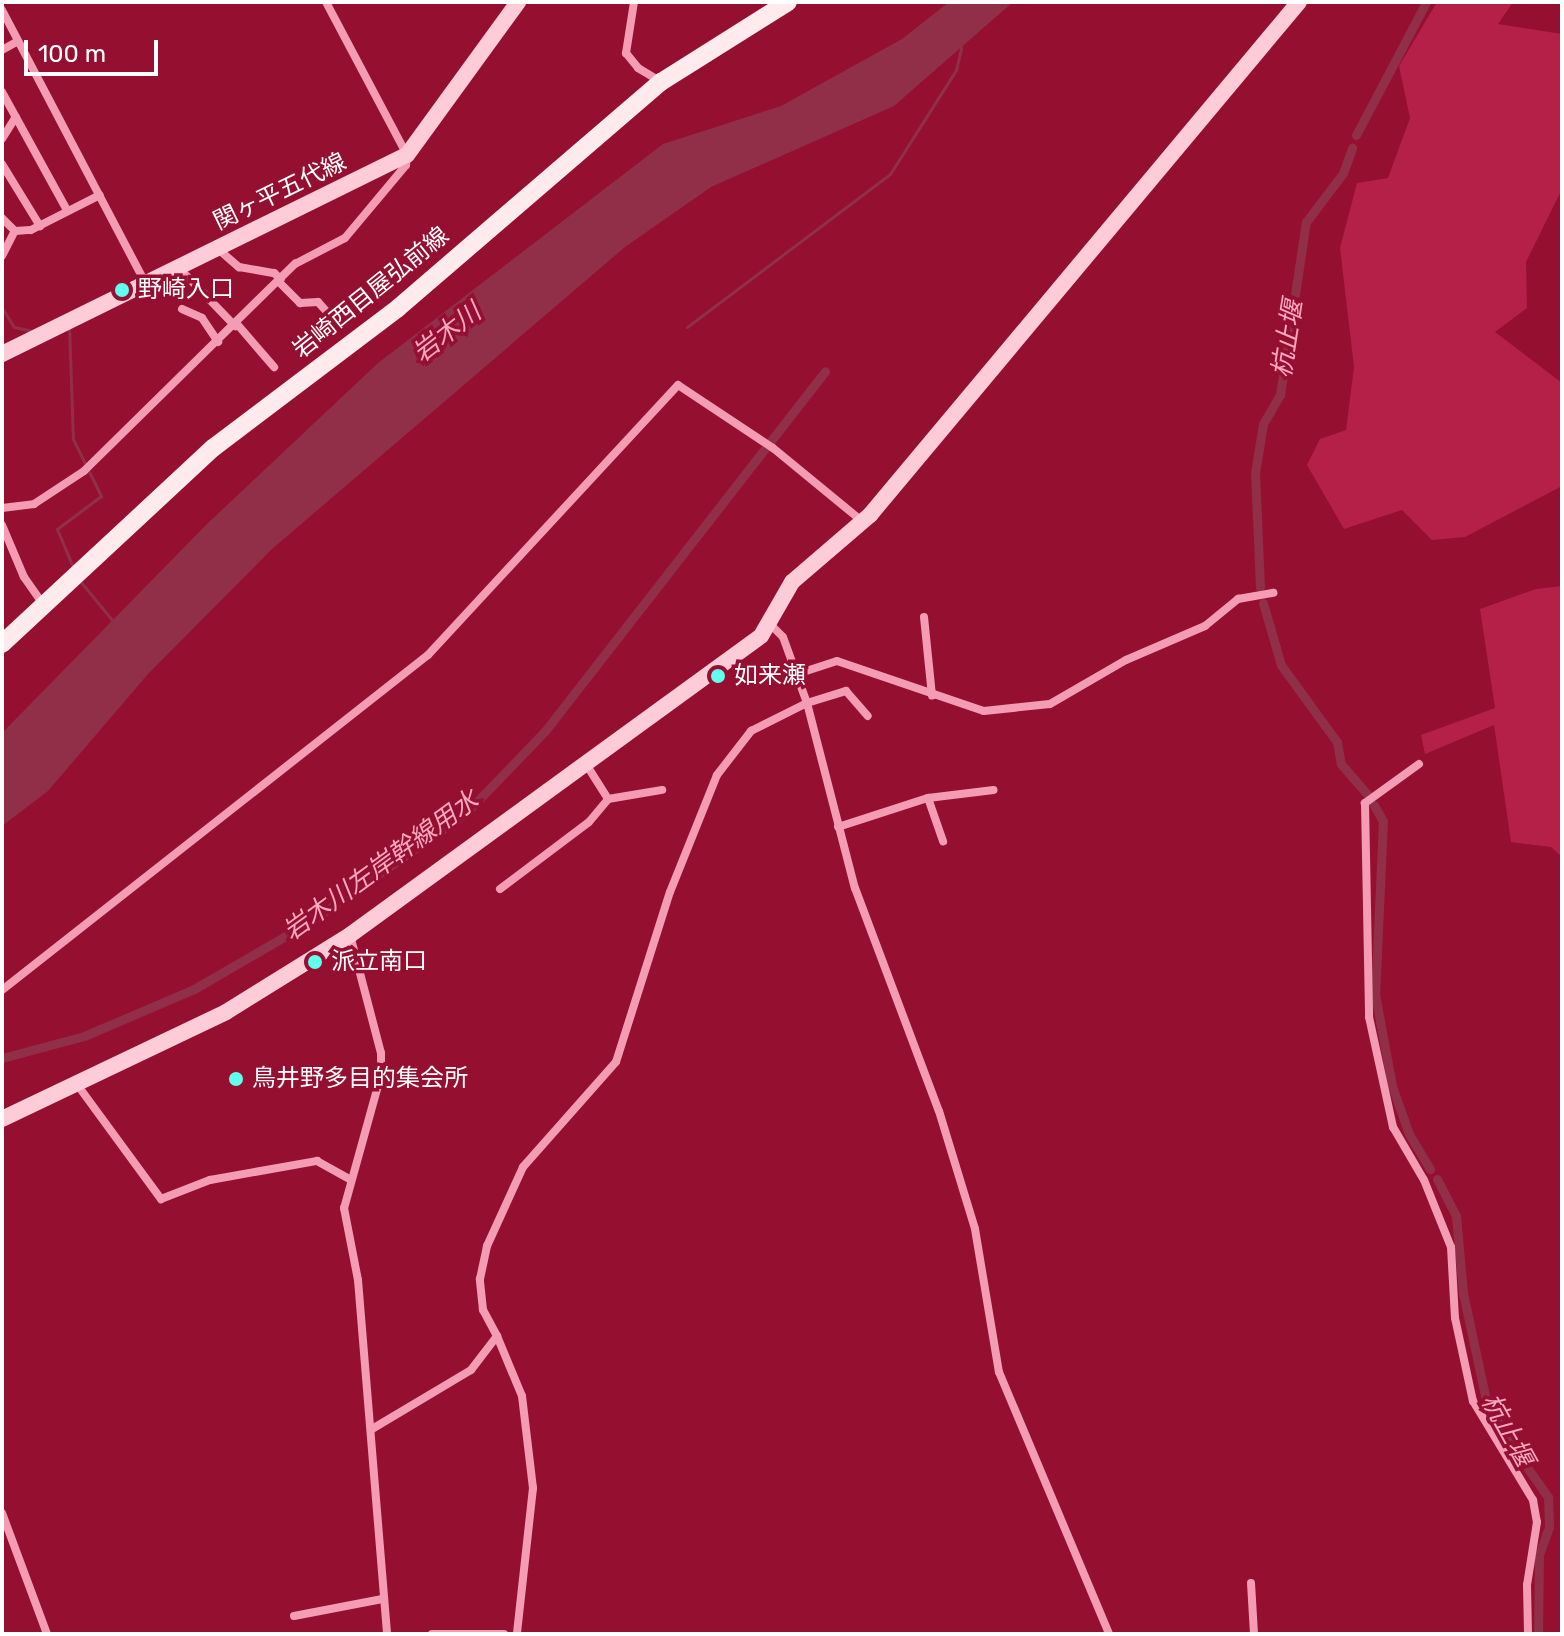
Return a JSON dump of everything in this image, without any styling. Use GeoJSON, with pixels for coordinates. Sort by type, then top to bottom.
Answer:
{"type":"FeatureCollection","features":[{"type":"Feature","properties":{"kind":"main road","name":"岩崎西目屋弘前線"},"geometry":{"type":"LineString","coordinates":[[2,644],[86,562],[213,448],[398,308],[661,82],[788,2]]}},
{"type":"Feature","properties":{"kind":"street"},"geometry":{"type":"LineString","coordinates":[[2,508],[42,500],[84,471],[295,264],[345,238],[406,165],[407,155],[326,2]]}},
{"type":"Feature","properties":{"kind":"street","name":"関ヶ平五代線"},"geometry":{"type":"LineString","coordinates":[[2,354],[407,155],[518,2]]}},
{"type":"Feature","properties":{"kind":"street"},"geometry":{"type":"LineString","coordinates":[[634,2],[626,53],[638,68],[661,82]]}},
{"type":"Feature","properties":{"kind":"street"},"geometry":{"type":"LineString","coordinates":[[2,1119],[226,1012],[350,935],[743,651],[770,624],[802,570],[863,522],[1299,2]]}},
{"type":"Feature","properties":{"kind":"street"},"geometry":{"type":"LineString","coordinates":[[2,10],[146,284]]}},
{"type":"Feature","properties":{"kind":"street"},"geometry":{"type":"LineString","coordinates":[[2,50],[18,41]]}},
{"type":"Feature","properties":{"kind":"street"},"geometry":{"type":"LineString","coordinates":[[2,92],[67,210]]}},
{"type":"Feature","properties":{"kind":"street"},"geometry":{"type":"LineString","coordinates":[[2,139],[16,117]]}},
{"type":"Feature","properties":{"kind":"street"},"geometry":{"type":"LineString","coordinates":[[2,164],[40,226]]}},
{"type":"Feature","properties":{"kind":"street"},"geometry":{"type":"LineString","coordinates":[[15,231],[40,226],[100,195]]}},
{"type":"Feature","properties":{"kind":"street"},"geometry":{"type":"LineString","coordinates":[[2,218],[15,231]]}},
{"type":"Feature","properties":{"kind":"street"},"geometry":{"type":"LineString","coordinates":[[2,256],[15,231]]}},
{"type":"Feature","properties":{"kind":"street"},"geometry":{"type":"LineString","coordinates":[[218,249],[239,267],[274,273],[300,303],[318,302],[326,311]]}},
{"type":"Feature","properties":{"kind":"street"},"geometry":{"type":"LineString","coordinates":[[179,268],[274,367]]}},
{"type":"Feature","properties":{"kind":"street"},"geometry":{"type":"LineString","coordinates":[[182,309],[202,318],[218,342]]}},
{"type":"Feature","properties":{"kind":"street"},"geometry":{"type":"LineString","coordinates":[[2,990],[428,655],[678,385],[707,400],[761,439],[863,522]]}},
{"type":"Feature","properties":{"kind":"street"},"geometry":{"type":"LineString","coordinates":[[2,525],[19,567],[43,604]]}},
{"type":"Feature","properties":{"kind":"street"},"geometry":{"type":"LineString","coordinates":[[797,674],[837,661],[932,696],[984,711],[1050,704],[1126,660],[1205,626],[1238,599],[1273,593]]}},
{"type":"Feature","properties":{"kind":"street"},"geometry":{"type":"LineString","coordinates":[[924,617],[932,696]]}},
{"type":"Feature","properties":{"kind":"street"},"geometry":{"type":"LineString","coordinates":[[770,624],[783,637],[797,674],[874,947],[939,1111],[975,1229],[999,1372],[1109,1634]]}},
{"type":"Feature","properties":{"kind":"street"},"geometry":{"type":"LineString","coordinates":[[517,1634],[533,1488],[522,1396],[483,1310],[482,1263],[523,1167],[616,1062],[670,892],[717,775],[751,731],[807,703],[846,691],[868,716]]}},
{"type":"Feature","properties":{"kind":"street"},"geometry":{"type":"LineString","coordinates":[[586,764],[608,799]]}},
{"type":"Feature","properties":{"kind":"street"},"geometry":{"type":"LineString","coordinates":[[1419,764],[1365,803],[1369,1017],[1393,1127],[1424,1180],[1451,1247],[1455,1318],[1473,1401],[1533,1500],[1537,1522],[1527,1585],[1528,1634]]}},
{"type":"Feature","properties":{"kind":"street"},"geometry":{"type":"LineString","coordinates":[[500,889],[589,822],[608,799],[662,790]]}},
{"type":"Feature","properties":{"kind":"street"},"geometry":{"type":"LineString","coordinates":[[838,827],[928,798],[994,790]]}},
{"type":"Feature","properties":{"kind":"street"},"geometry":{"type":"LineString","coordinates":[[928,798],[943,841]]}},
{"type":"Feature","properties":{"kind":"street"},"geometry":{"type":"LineString","coordinates":[[350,935],[381,1053],[381,1075],[344,1208],[358,1280],[387,1634]]}},
{"type":"Feature","properties":{"kind":"street"},"geometry":{"type":"LineString","coordinates":[[75,1083],[161,1199],[210,1180],[317,1161],[350,1179]]}},
{"type":"Feature","properties":{"kind":"street"},"geometry":{"type":"LineString","coordinates":[[372,1429],[471,1370],[497,1336]]}},
{"type":"Feature","properties":{"kind":"street"},"geometry":{"type":"LineString","coordinates":[[2,1513],[47,1634]]}},
{"type":"Feature","properties":{"kind":"street"},"geometry":{"type":"LineString","coordinates":[[1251,1583],[1254,1634]]}},
{"type":"Feature","properties":{"kind":"street"},"geometry":{"type":"LineString","coordinates":[[294,1616],[382,1599]]}},
{"type":"Feature","properties":{"kind":"street"},"geometry":{"type":"LineString","coordinates":[[432,1634],[504,1634]]}},
{"type":"Feature","properties":{"kind":"shaded area"},"geometry":{"type":"Polygon","coordinates":[[[1437,2],[1513,2],[1498,24],[1562,34],[1562,189],[1526,262],[1527,308],[1495,332],[1562,383],[1562,486],[1465,537],[1432,540],[1402,510],[1344,529],[1307,465],[1320,439],[1346,430],[1354,367],[1340,248],[1357,183],[1388,178],[1410,118],[1399,66],[1437,2]]]}},
{"type":"Feature","properties":{"kind":"shaded area"},"geometry":{"type":"Polygon","coordinates":[[[1562,586],[1562,857],[1551,847],[1511,842],[1494,725],[1425,754],[1421,735],[1495,708],[1480,609],[1536,589],[1562,586]]]}},
{"type":"Feature","properties":{"kind":"water","name":"岩木川"},"geometry":{"type":"Polygon","coordinates":[[[949,2],[1013,2],[894,106],[711,187],[625,247],[272,549],[148,674],[48,791],[2,826],[2,733],[207,524],[378,363],[663,144],[781,106],[902,39],[949,2]]]}},
{"type":"Feature","properties":{"kind":"waterway","name":"杭止堰"},"geometry":{"type":"LineString","coordinates":[[1356,135],[1426,2]]}},
{"type":"Feature","properties":{"kind":"waterway"},"geometry":{"type":"LineString","coordinates":[[687,327],[890,174],[956,70],[961,48]]}},
{"type":"Feature","properties":{"kind":"waterway","name":"杭止堰"},"geometry":{"type":"LineString","coordinates":[[1260,587],[1255,473],[1263,424],[1280,395],[1306,222],[1343,173],[1352,148]]}},
{"type":"Feature","properties":{"kind":"waterway"},"geometry":{"type":"LineString","coordinates":[[2,308],[14,327],[33,331]]}},
{"type":"Feature","properties":{"kind":"waterway"},"geometry":{"type":"LineString","coordinates":[[69,326],[73,439],[101,496],[57,529],[73,567]]}},
{"type":"Feature","properties":{"kind":"waterway","name":"岩木川左岸幹線用水"},"geometry":{"type":"LineString","coordinates":[[2,1058],[84,1036],[194,989],[313,920],[466,813],[545,731],[825,371]]}},
{"type":"Feature","properties":{"kind":"waterway"},"geometry":{"type":"LineString","coordinates":[[80,581],[113,621]]}},
{"type":"Feature","properties":{"kind":"waterway","name":"杭止堰"},"geometry":{"type":"LineString","coordinates":[[1263,603],[1281,665],[1337,742],[1341,764],[1367,794]]}},
{"type":"Feature","properties":{"kind":"waterway","name":"杭止堰"},"geometry":{"type":"LineString","coordinates":[[1374,805],[1383,821],[1375,994],[1392,1086],[1409,1134],[1430,1169]]}},
{"type":"Feature","properties":{"kind":"waterway","name":"杭止堰"},"geometry":{"type":"LineString","coordinates":[[1437,1179],[1456,1216],[1463,1293],[1485,1396],[1505,1436],[1548,1497],[1549,1527],[1539,1555],[1538,1634]]}},
{"type":"Feature","properties":{"kind":"place","name":"野崎入口"},"geometry":{"type":"Point","coordinates":[122,290]}},
{"type":"Feature","properties":{"kind":"place","name":"如来瀬"},"geometry":{"type":"Point","coordinates":[718,676]}},
{"type":"Feature","properties":{"kind":"place","name":"派立南口"},"geometry":{"type":"Point","coordinates":[315,962]}},
{"type":"Feature","properties":{"kind":"place","name":"鳥井野多目的集会所"},"geometry":{"type":"Point","coordinates":[236,1079]}}]}
